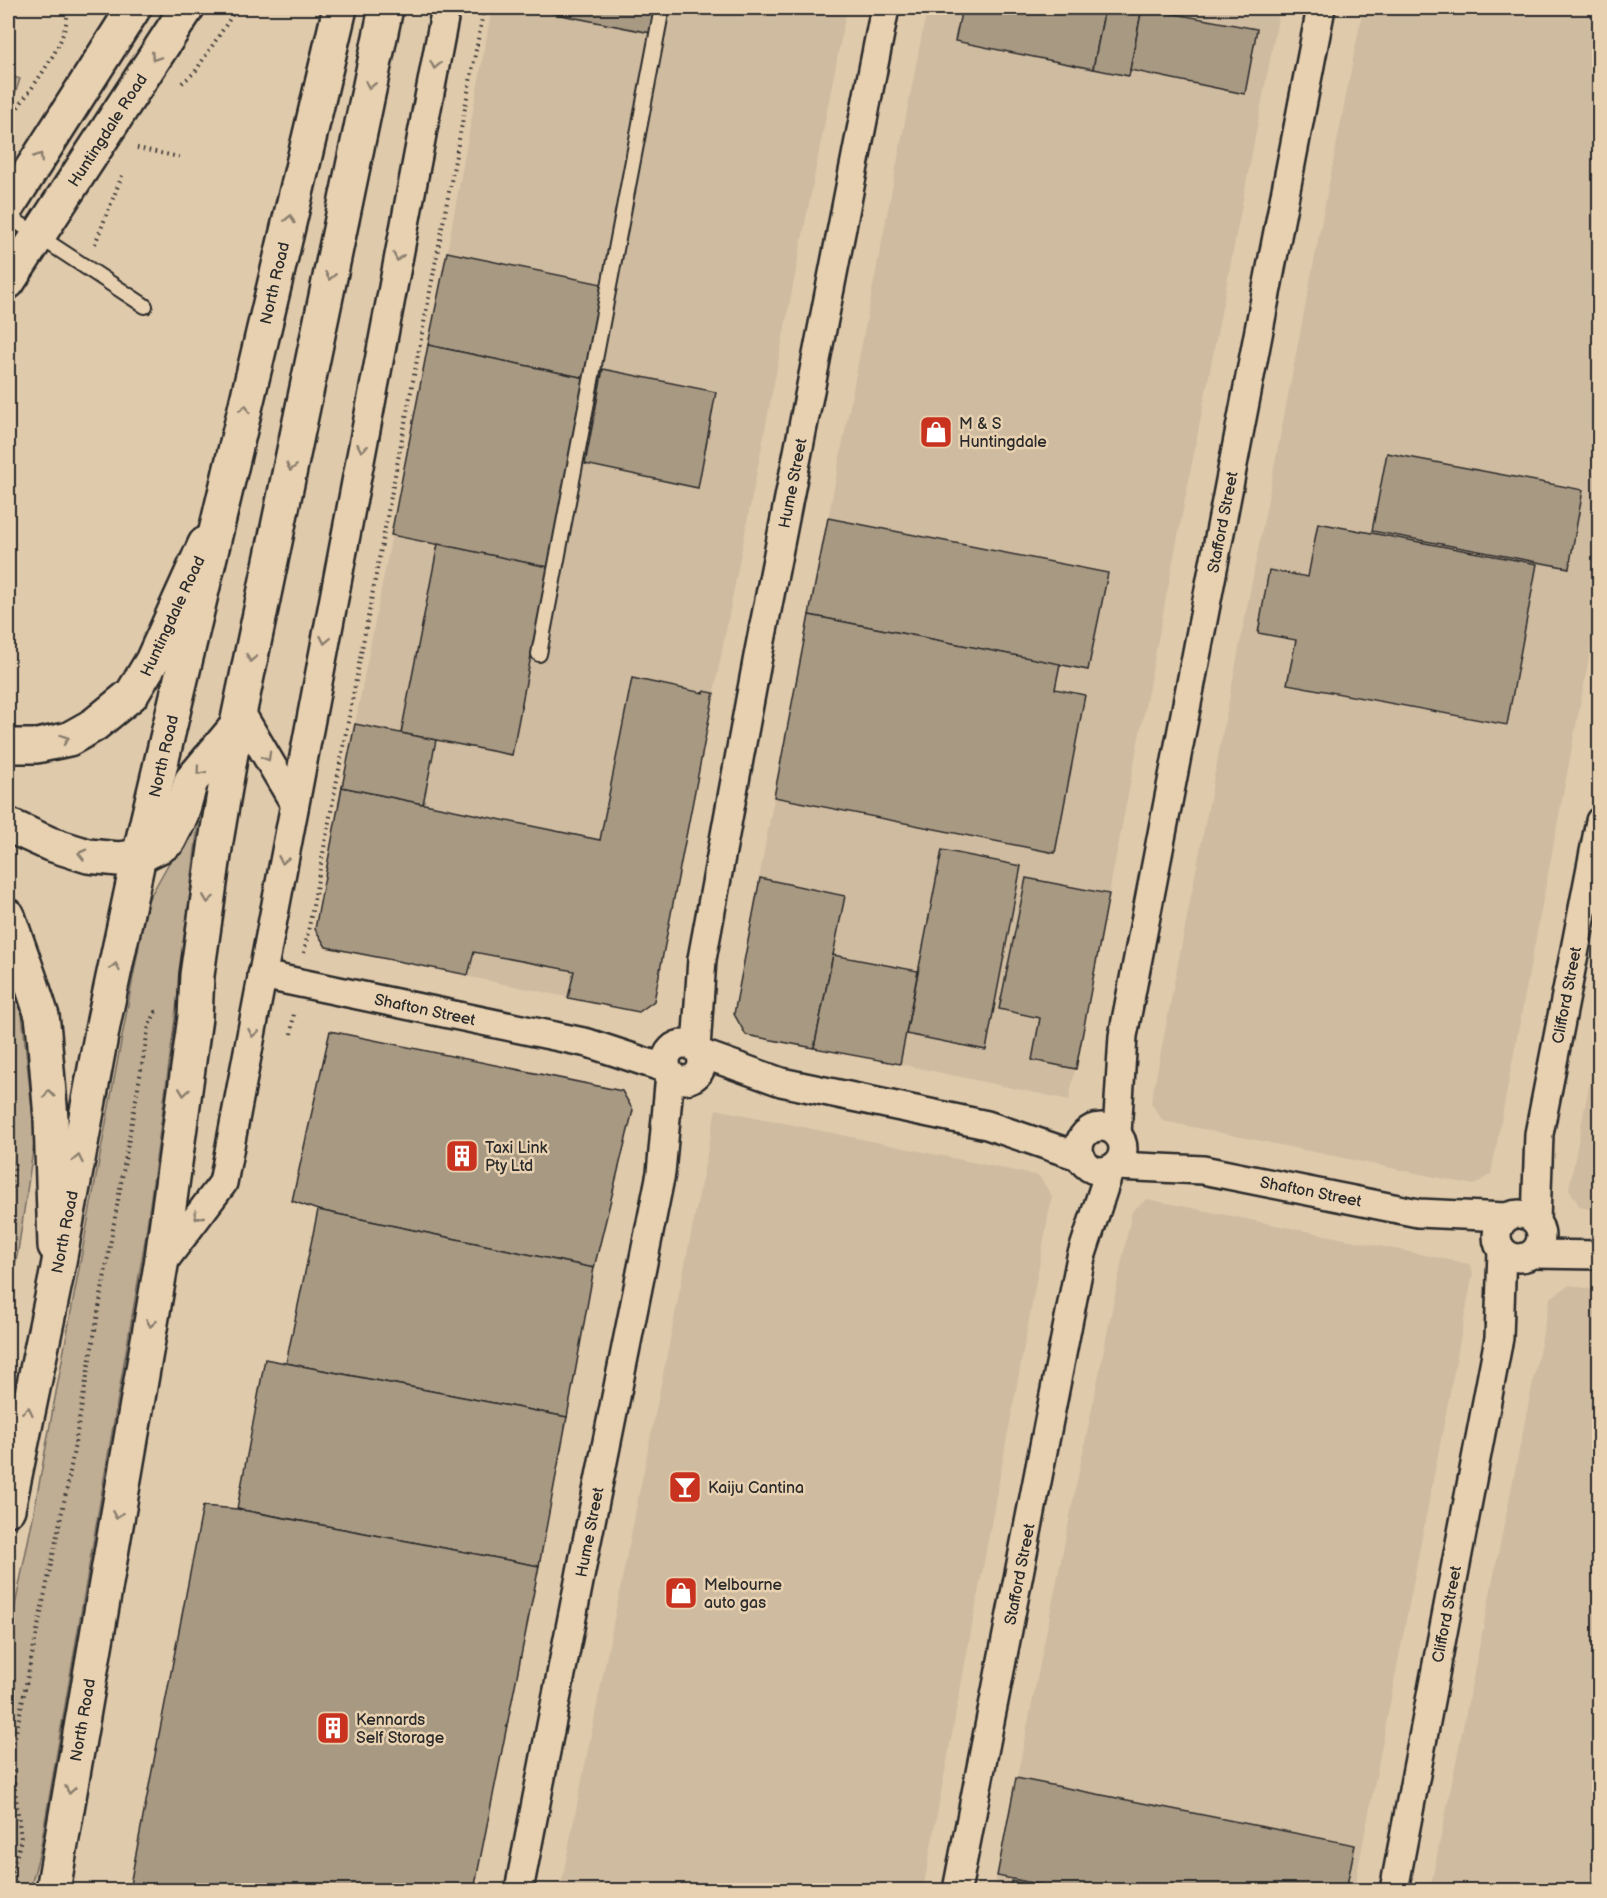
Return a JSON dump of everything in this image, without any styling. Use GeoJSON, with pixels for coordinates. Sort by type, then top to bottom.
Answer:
{"type":"FeatureCollection","features":[{"type":"Feature","properties":{"kind":"main road"},"geometry":{"type":"LineString","coordinates":[[8,206],[134,8]]}},
{"type":"Feature","properties":{"kind":"main road","name":"Huntingdale Road"},"geometry":{"type":"LineString","coordinates":[[8,282],[187,8]]}},
{"type":"Feature","properties":{"kind":"main road","name":"North Road"},"geometry":{"type":"LineString","coordinates":[[8,1509],[56,1278],[104,1020],[139,856],[340,8]]}},
{"type":"Feature","properties":{"kind":"main road","name":"North Road"},"geometry":{"type":"LineString","coordinates":[[52,1890],[160,1265],[195,1017],[197,975],[216,841],[239,718],[386,8]]}},
{"type":"Feature","properties":{"kind":"main road","name":"Huntingdale Road"},"geometry":{"type":"LineString","coordinates":[[8,746],[51,744],[69,739],[94,725],[132,694],[152,661],[221,507]]}},
{"type":"Feature","properties":{"kind":"main road"},"geometry":{"type":"LineString","coordinates":[[8,825],[50,844],[88,856],[119,859],[139,856],[169,840],[180,816],[190,781],[239,718]]}},
{"type":"Feature","properties":{"kind":"main road"},"geometry":{"type":"LineString","coordinates":[[8,916],[42,1016],[51,1118],[56,1278]]}},
{"type":"Feature","properties":{"kind":"street","name":"North Road"},"geometry":{"type":"LineString","coordinates":[[160,1265],[223,1183],[446,8]]}},
{"type":"Feature","properties":{"kind":"street","name":"Hume Street"},"geometry":{"type":"LineString","coordinates":[[519,1890],[683,1062],[759,651],[885,8]]}},
{"type":"Feature","properties":{"kind":"street","name":"Stafford Street"},"geometry":{"type":"LineString","coordinates":[[957,1890],[1321,8]]}},
{"type":"Feature","properties":{"kind":"street"},"geometry":{"type":"LineString","coordinates":[[239,718],[294,803]]}},
{"type":"Feature","properties":{"kind":"street","name":"Clifford Street"},"geometry":{"type":"LineString","coordinates":[[1508,1216],[1539,1134],[1599,821]]}},
{"type":"Feature","properties":{"kind":"street","name":"Shafton Street"},"geometry":{"type":"LineString","coordinates":[[262,975],[1418,1213],[1508,1216]]}},
{"type":"Feature","properties":{"kind":"street","name":"Clifford Street"},"geometry":{"type":"LineString","coordinates":[[1538,1223],[1539,1134]]}},
{"type":"Feature","properties":{"kind":"street","name":"Shafton Street"},"geometry":{"type":"LineString","coordinates":[[1418,1213],[1515,1251],[1599,1256]]}},
{"type":"Feature","properties":{"kind":"street"},"geometry":{"type":"LineString","coordinates":[[1538,1223],[1542,1233],[1541,1241],[1515,1251],[1498,1230],[1508,1216],[1523,1214],[1599,1250]]}},
{"type":"Feature","properties":{"kind":"street","name":"Clifford Street"},"geometry":{"type":"LineString","coordinates":[[1394,1890],[1515,1251]]}},
{"type":"Feature","properties":{"kind":"lane"},"geometry":{"type":"LineString","coordinates":[[539,654],[662,8]]}},
{"type":"Feature","properties":{"kind":"lane"},"geometry":{"type":"LineString","coordinates":[[8,216],[145,306]]}},
{"type":"Feature","properties":{"kind":"path"},"geometry":{"type":"LineString","coordinates":[[8,122],[52,58],[64,35],[67,8]]}},
{"type":"Feature","properties":{"kind":"path"},"geometry":{"type":"LineString","coordinates":[[291,1034],[298,982],[484,8]]}},
{"type":"Feature","properties":{"kind":"path"},"geometry":{"type":"LineString","coordinates":[[133,147],[179,157]]}},
{"type":"Feature","properties":{"kind":"path"},"geometry":{"type":"LineString","coordinates":[[85,267],[125,167]]}},
{"type":"Feature","properties":{"kind":"path"},"geometry":{"type":"LineString","coordinates":[[8,1890],[21,1839],[11,1756],[68,1483],[149,1025]]}},
{"type":"Feature","properties":{"kind":"shaded area"},"geometry":{"type":"Polygon","coordinates":[[[492,8],[847,8],[654,1001],[639,1012],[326,947],[315,929],[447,252],[492,8]]]}},
{"type":"Feature","properties":{"kind":"shaded area"},"geometry":{"type":"Polygon","coordinates":[[[927,8],[1280,8],[1069,1100],[900,1064],[746,1035],[734,1014],[927,8]]]}},
{"type":"Feature","properties":{"kind":"shaded area"},"geometry":{"type":"Polygon","coordinates":[[[1363,8],[1599,8],[1599,605],[1491,1174],[1474,1185],[1163,1121],[1151,1103],[1363,8]]]}},
{"type":"Feature","properties":{"kind":"shaded area"},"geometry":{"type":"Polygon","coordinates":[[[8,75],[20,79],[8,109],[8,75]]]}},
{"type":"Feature","properties":{"kind":"shaded area"},"geometry":{"type":"Polygon","coordinates":[[[201,800],[173,1035],[145,1241],[40,1851],[30,1890],[8,1890],[8,1640],[147,902],[184,836],[201,800]]]}},
{"type":"Feature","properties":{"kind":"shaded area"},"geometry":{"type":"Polygon","coordinates":[[[8,970],[22,1014],[35,1137],[18,1251],[8,1299],[8,1190],[10,1178],[8,1163],[8,970]]]}},
{"type":"Feature","properties":{"kind":"shaded area"},"geometry":{"type":"Polygon","coordinates":[[[1599,1034],[1599,1211],[1580,1207],[1569,1189],[1599,1034]]]}},
{"type":"Feature","properties":{"kind":"shaded area"},"geometry":{"type":"Polygon","coordinates":[[[716,1109],[1039,1176],[1052,1196],[923,1890],[560,1890],[716,1109]]]}},
{"type":"Feature","properties":{"kind":"shaded area"},"geometry":{"type":"Polygon","coordinates":[[[1147,1199],[1469,1264],[1473,1273],[1354,1890],[994,1890],[1132,1211],[1147,1199]]]}},
{"type":"Feature","properties":{"kind":"shaded area"},"geometry":{"type":"Polygon","coordinates":[[[1570,1285],[1599,1291],[1599,1890],[1430,1890],[1550,1298],[1570,1285]]]}},
{"type":"Feature","properties":{"kind":"building"},"geometry":{"type":"Polygon","coordinates":[[[526,8],[656,8],[651,33],[526,8]]]}},
{"type":"Feature","properties":{"kind":"building"},"geometry":{"type":"Polygon","coordinates":[[[962,8],[1105,8],[1093,69],[955,41],[962,8]]]}},
{"type":"Feature","properties":{"kind":"building"},"geometry":{"type":"Polygon","coordinates":[[[1105,8],[1142,8],[1129,76],[1093,69],[1105,8]]]}},
{"type":"Feature","properties":{"kind":"building"},"geometry":{"type":"Polygon","coordinates":[[[1142,8],[1257,29],[1245,94],[1130,70],[1142,8]]]}},
{"type":"Feature","properties":{"kind":"building"},"geometry":{"type":"Polygon","coordinates":[[[447,252],[602,284],[585,378],[428,345],[447,252]]]}},
{"type":"Feature","properties":{"kind":"building"},"geometry":{"type":"Polygon","coordinates":[[[428,345],[585,378],[548,567],[391,535],[428,345]]]}},
{"type":"Feature","properties":{"kind":"building"},"geometry":{"type":"Polygon","coordinates":[[[603,369],[716,392],[698,488],[585,464],[603,369]]]}},
{"type":"Feature","properties":{"kind":"building"},"geometry":{"type":"Polygon","coordinates":[[[1387,453],[1583,490],[1569,568],[1372,531],[1387,453]]]}},
{"type":"Feature","properties":{"kind":"building"},"geometry":{"type":"Polygon","coordinates":[[[828,518],[1108,573],[1088,670],[809,615],[828,518]]]}},
{"type":"Feature","properties":{"kind":"building"},"geometry":{"type":"Polygon","coordinates":[[[1318,523],[1537,564],[1507,725],[1287,684],[1296,640],[1258,633],[1269,570],[1308,577],[1318,523]]]}},
{"type":"Feature","properties":{"kind":"building"},"geometry":{"type":"Polygon","coordinates":[[[438,544],[548,567],[512,755],[401,733],[438,544]]]}},
{"type":"Feature","properties":{"kind":"building"},"geometry":{"type":"Polygon","coordinates":[[[809,615],[1060,664],[1055,689],[1085,695],[1055,853],[774,797],[809,615]]]}},
{"type":"Feature","properties":{"kind":"building"},"geometry":{"type":"Polygon","coordinates":[[[632,678],[703,693],[704,691],[714,693],[654,1001],[639,1012],[568,998],[574,971],[474,952],[468,975],[326,947],[315,929],[342,787],[600,840],[632,678]]]}},
{"type":"Feature","properties":{"kind":"building"},"geometry":{"type":"Polygon","coordinates":[[[355,724],[436,740],[423,804],[342,787],[355,724]]]}},
{"type":"Feature","properties":{"kind":"building"},"geometry":{"type":"Polygon","coordinates":[[[942,850],[1021,866],[986,1050],[906,1034],[942,850]]]}},
{"type":"Feature","properties":{"kind":"building"},"geometry":{"type":"Polygon","coordinates":[[[760,878],[845,896],[814,1048],[746,1035],[734,1014],[760,878]]]}},
{"type":"Feature","properties":{"kind":"building"},"geometry":{"type":"Polygon","coordinates":[[[1026,878],[1109,894],[1076,1069],[1032,1060],[1040,1018],[999,1009],[1026,878]]]}},
{"type":"Feature","properties":{"kind":"building"},"geometry":{"type":"Polygon","coordinates":[[[833,955],[918,971],[900,1064],[814,1048],[833,955]]]}},
{"type":"Feature","properties":{"kind":"building","name":"Taxi Link Pty Ltd"},"geometry":{"type":"Polygon","coordinates":[[[330,1031],[622,1091],[633,1110],[594,1268],[318,1210],[292,1201],[330,1031]]]}},
{"type":"Feature","properties":{"kind":"building"},"geometry":{"type":"Polygon","coordinates":[[[318,1210],[594,1268],[567,1417],[286,1363],[318,1210]]]}},
{"type":"Feature","properties":{"kind":"building"},"geometry":{"type":"Polygon","coordinates":[[[265,1359],[567,1417],[539,1566],[237,1509],[265,1359]]]}},
{"type":"Feature","properties":{"kind":"building","name":"Kennards Self Storage"},"geometry":{"type":"Polygon","coordinates":[[[203,1506],[237,1509],[539,1566],[474,1890],[129,1890],[203,1506]]]}},
{"type":"Feature","properties":{"kind":"building"},"geometry":{"type":"Polygon","coordinates":[[[1016,1778],[1355,1845],[1346,1890],[1068,1890],[997,1876],[1016,1778]]]}},
{"type":"Feature","properties":{"kind":"building"},"geometry":{"type":"Polygon","coordinates":[[[1011,1881],[1057,1890],[1009,1890],[1011,1881]]]}},
{"type":"Feature","properties":{"kind":"place","name":"M & S Huntingdale"},"geometry":{"type":"Point","coordinates":[936,432]}},
{"type":"Feature","properties":{"kind":"place","name":"Taxi Link Pty Ltd"},"geometry":{"type":"Point","coordinates":[462,1156]}},
{"type":"Feature","properties":{"kind":"place","name":"Kaiju Cantina"},"geometry":{"type":"Point","coordinates":[685,1487]}},
{"type":"Feature","properties":{"kind":"place","name":"Melbourne auto gas"},"geometry":{"type":"Point","coordinates":[681,1593]}},
{"type":"Feature","properties":{"kind":"place","name":"Kennards Self Storage"},"geometry":{"type":"Point","coordinates":[333,1728]}}]}
